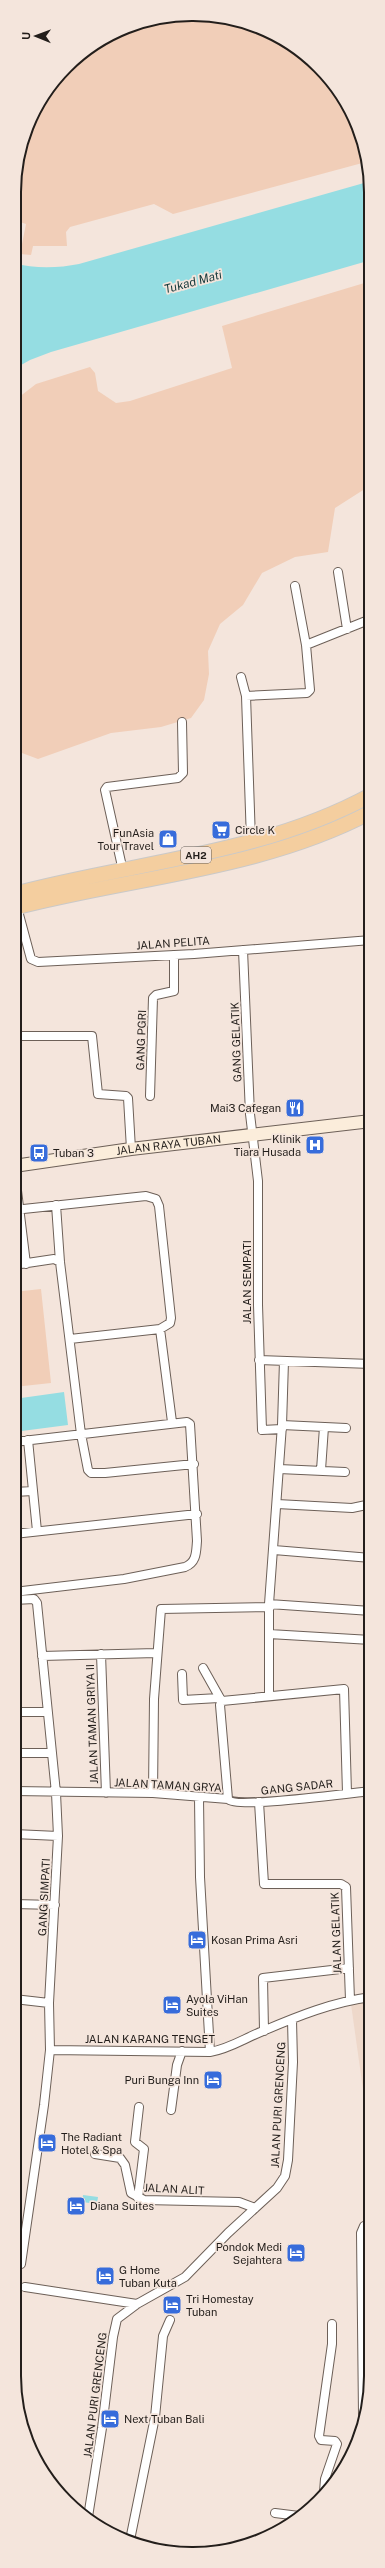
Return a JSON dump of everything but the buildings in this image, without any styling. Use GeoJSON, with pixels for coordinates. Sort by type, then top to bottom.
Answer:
{"type":"FeatureCollection","features":[{"type":"Feature","properties":{"kind":"highway","name":"AH2"},"geometry":{"type":"LineString","coordinates":[[21,899],[123,871],[184,859],[251,840],[314,821],[364,798]]}},
{"type":"Feature","properties":{"kind":"highway","name":"AH2"},"geometry":{"type":"LineString","coordinates":[[21,899],[173,875],[263,853],[319,835],[364,815]]}},
{"type":"Feature","properties":{"kind":"main road","name":"JALAN RAYA TUBAN"},"geometry":{"type":"LineString","coordinates":[[21,1165],[131,1149],[364,1122]]}},
{"type":"Feature","properties":{"kind":"street"},"geometry":{"type":"LineString","coordinates":[[338,572],[347,629]]}},
{"type":"Feature","properties":{"kind":"street"},"geometry":{"type":"LineString","coordinates":[[246,696],[308,692],[310,687],[306,645],[296,586]]}},
{"type":"Feature","properties":{"kind":"street"},"geometry":{"type":"LineString","coordinates":[[306,645],[364,622]]}},
{"type":"Feature","properties":{"kind":"street"},"geometry":{"type":"LineString","coordinates":[[241,677],[246,696],[251,840]]}},
{"type":"Feature","properties":{"kind":"street"},"geometry":{"type":"LineString","coordinates":[[123,871],[105,790],[107,787],[178,778],[183,773],[182,722]]}},
{"type":"Feature","properties":{"kind":"street","name":"JALAN PELITA"},"geometry":{"type":"LineString","coordinates":[[21,918],[33,961],[174,955],[364,941]]}},
{"type":"Feature","properties":{"kind":"street","name":"GANG GELATIK"},"geometry":{"type":"LineString","coordinates":[[243,950],[252,1134]]}},
{"type":"Feature","properties":{"kind":"street","name":"GANG PGRI"},"geometry":{"type":"LineString","coordinates":[[150,1096],[153,998],[156,995],[174,991],[174,955]]}},
{"type":"Feature","properties":{"kind":"street"},"geometry":{"type":"LineString","coordinates":[[21,1036],[92,1036],[98,1094],[126,1096],[128,1098],[131,1149]]}},
{"type":"Feature","properties":{"kind":"street","name":"JALAN SEMPATI"},"geometry":{"type":"LineString","coordinates":[[252,1134],[258,1181],[259,1360],[262,1430],[282,1427]]}},
{"type":"Feature","properties":{"kind":"street"},"geometry":{"type":"LineString","coordinates":[[21,1209],[146,1196],[156,1200],[159,1206],[171,1318],[167,1326],[160,1329],[70,1339]]}},
{"type":"Feature","properties":{"kind":"street"},"geometry":{"type":"LineString","coordinates":[[56,1205],[60,1262],[85,1461],[92,1473],[194,1464]]}},
{"type":"Feature","properties":{"kind":"street"},"geometry":{"type":"LineString","coordinates":[[21,1234],[26,1264]]}},
{"type":"Feature","properties":{"kind":"street"},"geometry":{"type":"LineString","coordinates":[[21,1264],[54,1259],[60,1262]]}},
{"type":"Feature","properties":{"kind":"street"},"geometry":{"type":"LineString","coordinates":[[160,1329],[172,1422]]}},
{"type":"Feature","properties":{"kind":"street"},"geometry":{"type":"LineString","coordinates":[[259,1360],[364,1364]]}},
{"type":"Feature","properties":{"kind":"street"},"geometry":{"type":"LineString","coordinates":[[269,1695],[270,1606],[278,1504],[284,1361]]}},
{"type":"Feature","properties":{"kind":"street"},"geometry":{"type":"LineString","coordinates":[[21,1441],[184,1421],[190,1424],[197,1514],[197,1541],[192,1564],[164,1572],[21,1594]]}},
{"type":"Feature","properties":{"kind":"street"},"geometry":{"type":"LineString","coordinates":[[282,1427],[346,1428]]}},
{"type":"Feature","properties":{"kind":"street"},"geometry":{"type":"LineString","coordinates":[[321,1470],[324,1427]]}},
{"type":"Feature","properties":{"kind":"street"},"geometry":{"type":"LineString","coordinates":[[28,1440],[37,1531]]}},
{"type":"Feature","properties":{"kind":"street"},"geometry":{"type":"LineString","coordinates":[[279,1469],[345,1472]]}},
{"type":"Feature","properties":{"kind":"street"},"geometry":{"type":"LineString","coordinates":[[21,1492],[33,1491]]}},
{"type":"Feature","properties":{"kind":"street"},"geometry":{"type":"LineString","coordinates":[[278,1504],[352,1508],[364,1505]]}},
{"type":"Feature","properties":{"kind":"street"},"geometry":{"type":"LineString","coordinates":[[21,1533],[197,1514]]}},
{"type":"Feature","properties":{"kind":"street"},"geometry":{"type":"LineString","coordinates":[[274,1550],[364,1557]]}},
{"type":"Feature","properties":{"kind":"street","name":"GANG SIMPATI"},"geometry":{"type":"LineString","coordinates":[[21,1596],[34,1599],[37,1603],[56,1793],[58,1836],[49,2002]]}},
{"type":"Feature","properties":{"kind":"street"},"geometry":{"type":"LineString","coordinates":[[153,1793],[156,1654],[162,1608],[270,1606],[364,1611]]}},
{"type":"Feature","properties":{"kind":"street"},"geometry":{"type":"LineString","coordinates":[[269,1634],[364,1640]]}},
{"type":"Feature","properties":{"kind":"street","name":"JALAN TAMAN GRIYA II"},"geometry":{"type":"LineString","coordinates":[[101,1654],[106,1793]]}},
{"type":"Feature","properties":{"kind":"street"},"geometry":{"type":"LineString","coordinates":[[42,1656],[156,1654]]}},
{"type":"Feature","properties":{"kind":"street"},"geometry":{"type":"LineString","coordinates":[[203,1668],[220,1699]]}},
{"type":"Feature","properties":{"kind":"street"},"geometry":{"type":"LineString","coordinates":[[182,1674],[183,1700],[220,1699],[344,1689],[347,1794]]}},
{"type":"Feature","properties":{"kind":"street","name":"JALAN TAMAN GRYA"},"geometry":{"type":"LineString","coordinates":[[21,1791],[56,1793],[153,1793],[199,1798],[228,1799],[220,1699]]}},
{"type":"Feature","properties":{"kind":"street"},"geometry":{"type":"LineString","coordinates":[[21,1712],[47,1712]]}},
{"type":"Feature","properties":{"kind":"street"},"geometry":{"type":"LineString","coordinates":[[21,1753],[52,1753]]}},
{"type":"Feature","properties":{"kind":"street","name":"GANG SADAR"},"geometry":{"type":"LineString","coordinates":[[228,1799],[233,1803],[258,1802],[364,1793]]}},
{"type":"Feature","properties":{"kind":"street"},"geometry":{"type":"LineString","coordinates":[[199,1798],[200,1877],[210,2052]]}},
{"type":"Feature","properties":{"kind":"street","name":"JALAN GELATIK"},"geometry":{"type":"LineString","coordinates":[[258,1802],[264,1884],[304,1886],[341,1884],[346,1887],[350,2000]]}},
{"type":"Feature","properties":{"kind":"street"},"geometry":{"type":"LineString","coordinates":[[21,1834],[58,1836]]}},
{"type":"Feature","properties":{"kind":"street"},"geometry":{"type":"LineString","coordinates":[[21,1904],[55,1905]]}},
{"type":"Feature","properties":{"kind":"street"},"geometry":{"type":"LineString","coordinates":[[264,2031],[263,1978],[349,1968]]}},
{"type":"Feature","properties":{"kind":"street","name":"JALAN KARANG TENGET"},"geometry":{"type":"LineString","coordinates":[[50,2050],[210,2052],[226,2049],[248,2037],[292,2020],[350,2000],[364,1998]]}},
{"type":"Feature","properties":{"kind":"street"},"geometry":{"type":"LineString","coordinates":[[21,2000],[49,2002],[50,2050],[44,2105],[21,2264]]}},
{"type":"Feature","properties":{"kind":"street","name":"JALAN PURI GRENCENG"},"geometry":{"type":"LineString","coordinates":[[89,2513],[115,2327],[119,2317],[136,2304],[185,2277],[277,2188],[287,2169],[293,2062],[292,2020]]}},
{"type":"Feature","properties":{"kind":"street"},"geometry":{"type":"LineString","coordinates":[[171,2110],[177,2065],[182,2052]]}},
{"type":"Feature","properties":{"kind":"street"},"geometry":{"type":"LineString","coordinates":[[138,2198],[144,2152],[135,2142],[139,2107]]}},
{"type":"Feature","properties":{"kind":"street","name":"JALAN ALIT"},"geometry":{"type":"LineString","coordinates":[[95,2154],[120,2158],[125,2165],[131,2194],[138,2198],[144,2200],[239,2202],[255,2208]]}},
{"type":"Feature","properties":{"kind":"street"},"geometry":{"type":"LineString","coordinates":[[364,2226],[361,2233],[364,2310]]}},
{"type":"Feature","properties":{"kind":"street"},"geometry":{"type":"LineString","coordinates":[[25,2287],[136,2304]]}},
{"type":"Feature","properties":{"kind":"street"},"geometry":{"type":"LineString","coordinates":[[131,2536],[155,2412],[163,2336],[170,2320]]}},
{"type":"Feature","properties":{"kind":"street"},"geometry":{"type":"LineString","coordinates":[[326,2483],[337,2444],[335,2441],[321,2440],[320,2436],[332,2344],[332,2324]]}},
{"type":"Feature","properties":{"kind":"street"},"geometry":{"type":"LineString","coordinates":[[275,2513],[292,2515]]}},
{"type":"Feature","properties":{"kind":"shaded area"},"geometry":{"type":"Polygon","coordinates":[[[181,21],[204,21],[226,24],[258,34],[297,56],[314,71],[335,97],[351,127],[361,159],[362,163],[173,214],[154,204],[70,227],[66,232],[67,246],[33,246],[31,255],[21,254],[26,224],[21,222],[21,181],[24,159],[34,127],[50,97],[71,71],[88,56],[127,34],[159,24],[181,21]]]}},
{"type":"Feature","properties":{"kind":"shaded area"},"geometry":{"type":"Polygon","coordinates":[[[364,283],[364,489],[335,508],[328,552],[295,557],[262,573],[243,605],[220,624],[208,651],[209,674],[204,700],[191,718],[161,727],[111,733],[38,759],[21,753],[21,396],[36,384],[90,367],[95,373],[98,391],[116,403],[130,401],[232,368],[222,326],[364,283]]]}},
{"type":"Feature","properties":{"kind":"shaded area"},"geometry":{"type":"Polygon","coordinates":[[[41,1289],[51,1383],[21,1386],[21,1291],[41,1289]]]}},
{"type":"Feature","properties":{"kind":"shaded area"},"geometry":{"type":"Polygon","coordinates":[[[364,2002],[364,2097],[351,2004],[364,2002]]]}},
{"type":"Feature","properties":{"kind":"water","name":"Tukad Mati"},"geometry":{"type":"Polygon","coordinates":[[[364,183],[364,262],[51,352],[21,365],[21,265],[46,267],[79,264],[364,183]]]}},
{"type":"Feature","properties":{"kind":"water"},"geometry":{"type":"Polygon","coordinates":[[[64,1392],[68,1425],[21,1431],[21,1398],[64,1392]]]}},
{"type":"Feature","properties":{"kind":"water"},"geometry":{"type":"Polygon","coordinates":[[[83,2195],[98,2197],[97,2204],[82,2202],[83,2195]]]}},
{"type":"Feature","properties":{"kind":"place","name":"Circle K"},"geometry":{"type":"Point","coordinates":[221,830]}},
{"type":"Feature","properties":{"kind":"place","name":"FunAsia Tour Travel"},"geometry":{"type":"Point","coordinates":[168,839]}},
{"type":"Feature","properties":{"kind":"place","name":"Mai3 Cafegan"},"geometry":{"type":"Point","coordinates":[295,1108]}},
{"type":"Feature","properties":{"kind":"place","name":"Klinik Tiara Husada"},"geometry":{"type":"Point","coordinates":[315,1145]}},
{"type":"Feature","properties":{"kind":"place","name":"Tuban 3"},"geometry":{"type":"Point","coordinates":[39,1153]}},
{"type":"Feature","properties":{"kind":"place","name":"Kosan Prima Asri"},"geometry":{"type":"Point","coordinates":[197,1940]}},
{"type":"Feature","properties":{"kind":"place","name":"Ayola ViHan Suites"},"geometry":{"type":"Point","coordinates":[172,2005]}},
{"type":"Feature","properties":{"kind":"place","name":"Puri Bunga Inn"},"geometry":{"type":"Point","coordinates":[213,2080]}},
{"type":"Feature","properties":{"kind":"place","name":"The Radiant Hotel & Spa"},"geometry":{"type":"Point","coordinates":[47,2143]}},
{"type":"Feature","properties":{"kind":"place","name":"Diana Suites"},"geometry":{"type":"Point","coordinates":[76,2206]}},
{"type":"Feature","properties":{"kind":"place","name":"Pondok Medi Sejahtera"},"geometry":{"type":"Point","coordinates":[296,2253]}},
{"type":"Feature","properties":{"kind":"place","name":"G Home Tuban Kuta"},"geometry":{"type":"Point","coordinates":[105,2276]}},
{"type":"Feature","properties":{"kind":"place","name":"Tri Homestay Tuban"},"geometry":{"type":"Point","coordinates":[172,2305]}},
{"type":"Feature","properties":{"kind":"place","name":"Next Tuban Bali"},"geometry":{"type":"Point","coordinates":[110,2419]}}]}
